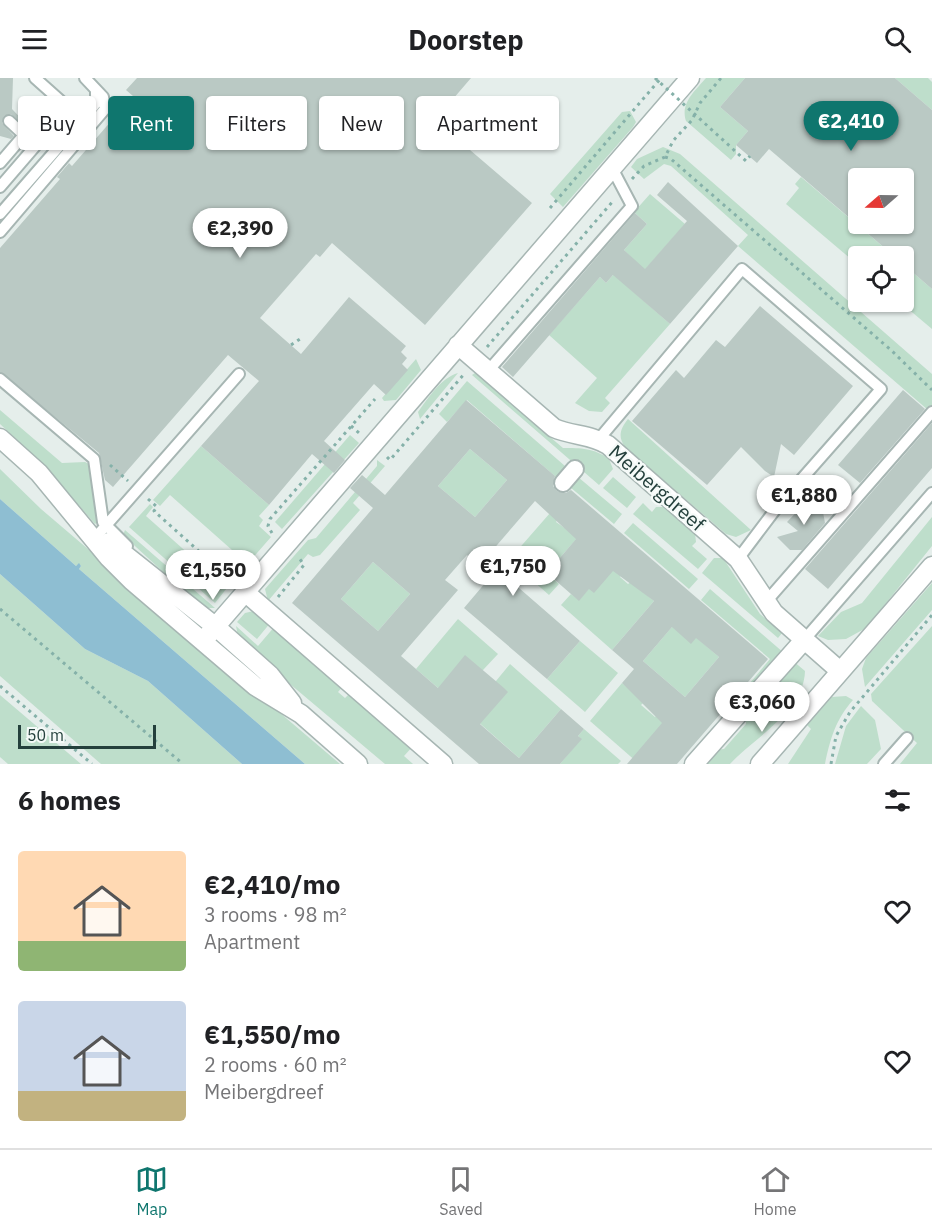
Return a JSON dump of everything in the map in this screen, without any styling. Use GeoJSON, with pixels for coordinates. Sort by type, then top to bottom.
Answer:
{"type":"FeatureCollection","features":[{"type":"Feature","properties":{"kind":"street"},"geometry":{"type":"LineString","coordinates":[[203,641],[690,78]]}},
{"type":"Feature","properties":{"kind":"street","name":"Meibergdreef"},"geometry":{"type":"LineString","coordinates":[[458,345],[554,428],[599,439],[738,559],[765,603],[840,671]]}},
{"type":"Feature","properties":{"kind":"street"},"geometry":{"type":"LineString","coordinates":[[0,438],[122,554],[216,627],[270,675],[301,714]]}},
{"type":"Feature","properties":{"kind":"street"},"geometry":{"type":"LineString","coordinates":[[563,483],[575,469]]}},
{"type":"Feature","properties":{"kind":"street"},"geometry":{"type":"LineString","coordinates":[[101,532],[109,558],[132,580],[255,686],[301,714],[358,764]]}},
{"type":"Feature","properties":{"kind":"street"},"geometry":{"type":"LineString","coordinates":[[760,764],[932,566]]}},
{"type":"Feature","properties":{"kind":"street"},"geometry":{"type":"LineString","coordinates":[[245,592],[443,764]]}},
{"type":"Feature","properties":{"kind":"street"},"geometry":{"type":"LineString","coordinates":[[694,764],[805,639]]}},
{"type":"Feature","properties":{"kind":"lane"},"geometry":{"type":"LineString","coordinates":[[0,187],[4,174],[62,115],[63,103],[35,78]]}},
{"type":"Feature","properties":{"kind":"lane"},"geometry":{"type":"LineString","coordinates":[[0,232],[79,149],[105,110],[102,98],[85,78]]}},
{"type":"Feature","properties":{"kind":"lane"},"geometry":{"type":"LineString","coordinates":[[0,213],[89,112],[96,103],[96,90]]}},
{"type":"Feature","properties":{"kind":"lane"},"geometry":{"type":"LineString","coordinates":[[0,163],[24,135],[9,121]]}},
{"type":"Feature","properties":{"kind":"lane"},"geometry":{"type":"LineString","coordinates":[[482,366],[632,206],[612,168]]}},
{"type":"Feature","properties":{"kind":"lane"},"geometry":{"type":"LineString","coordinates":[[599,439],[742,269],[881,389],[778,506],[738,559]]}},
{"type":"Feature","properties":{"kind":"lane"},"geometry":{"type":"LineString","coordinates":[[101,532],[239,374]]}},
{"type":"Feature","properties":{"kind":"lane"},"geometry":{"type":"LineString","coordinates":[[0,379],[94,459],[101,532]]}},
{"type":"Feature","properties":{"kind":"lane"},"geometry":{"type":"LineString","coordinates":[[765,603],[932,412]]}},
{"type":"Feature","properties":{"kind":"lane"},"geometry":{"type":"LineString","coordinates":[[805,639],[932,493]]}},
{"type":"Feature","properties":{"kind":"lane"},"geometry":{"type":"LineString","coordinates":[[884,764],[907,738]]}},
{"type":"Feature","properties":{"kind":"path"},"geometry":{"type":"LineString","coordinates":[[655,78],[746,161],[750,156]]}},
{"type":"Feature","properties":{"kind":"path"},"geometry":{"type":"LineString","coordinates":[[550,208],[661,78]]}},
{"type":"Feature","properties":{"kind":"path"},"geometry":{"type":"LineString","coordinates":[[666,157],[673,141],[692,120],[700,103],[721,78]]}},
{"type":"Feature","properties":{"kind":"path"},"geometry":{"type":"LineString","coordinates":[[351,426],[390,460],[482,366],[644,166],[666,157],[672,159],[874,335],[932,390]]}},
{"type":"Feature","properties":{"kind":"path"},"geometry":{"type":"LineString","coordinates":[[291,345],[303,337]]}},
{"type":"Feature","properties":{"kind":"path"},"geometry":{"type":"LineString","coordinates":[[270,531],[268,522],[270,519],[375,399]]}},
{"type":"Feature","properties":{"kind":"path"},"geometry":{"type":"LineString","coordinates":[[154,511],[245,592]]}},
{"type":"Feature","properties":{"kind":"path"},"geometry":{"type":"LineString","coordinates":[[267,610],[304,566]]}},
{"type":"Feature","properties":{"kind":"path"},"geometry":{"type":"LineString","coordinates":[[0,609],[183,764]]}},
{"type":"Feature","properties":{"kind":"path"},"geometry":{"type":"LineString","coordinates":[[831,764],[839,730],[861,697],[932,615]]}},
{"type":"Feature","properties":{"kind":"path"},"geometry":{"type":"LineString","coordinates":[[0,686],[92,764]]}},
{"type":"Feature","properties":{"kind":"green space"},"geometry":{"type":"Polygon","coordinates":[[[706,78],[745,78],[720,107],[748,131],[736,145],[736,154],[731,160],[686,121],[687,103],[706,78]]]}},
{"type":"Feature","properties":{"kind":"green space"},"geometry":{"type":"Polygon","coordinates":[[[895,78],[928,78],[932,82],[932,110],[895,78]]]}},
{"type":"Feature","properties":{"kind":"green space"},"geometry":{"type":"Polygon","coordinates":[[[630,111],[636,122],[633,127],[563,207],[550,194],[622,112],[630,111]]]}},
{"type":"Feature","properties":{"kind":"green space"},"geometry":{"type":"Polygon","coordinates":[[[663,147],[680,154],[848,301],[848,312],[861,312],[932,374],[932,405],[928,410],[738,246],[748,235],[671,166],[664,164],[644,179],[631,167],[637,159],[663,147]]]}},
{"type":"Feature","properties":{"kind":"green space"},"geometry":{"type":"Polygon","coordinates":[[[801,177],[848,217],[848,234],[868,234],[882,246],[848,246],[848,257],[786,204],[799,188],[795,184],[801,177]]]}},
{"type":"Feature","properties":{"kind":"green space"},"geometry":{"type":"Polygon","coordinates":[[[650,194],[685,224],[629,288],[670,324],[605,398],[610,403],[602,412],[589,411],[575,403],[597,378],[549,335],[600,277],[606,283],[630,256],[624,250],[647,224],[634,212],[650,194]]]}},
{"type":"Feature","properties":{"kind":"green space"},"geometry":{"type":"Polygon","coordinates":[[[914,273],[932,289],[932,329],[912,312],[914,312],[914,273]]]}},
{"type":"Feature","properties":{"kind":"green space"},"geometry":{"type":"Polygon","coordinates":[[[416,359],[421,370],[396,400],[384,401],[382,398],[416,359]]]}},
{"type":"Feature","properties":{"kind":"green space"},"geometry":{"type":"Polygon","coordinates":[[[458,373],[420,419],[418,412],[431,394],[446,379],[458,373]]]}},
{"type":"Feature","properties":{"kind":"green space"},"geometry":{"type":"Polygon","coordinates":[[[475,373],[563,448],[598,453],[609,459],[613,469],[599,485],[472,375],[475,373]]]}},
{"type":"Feature","properties":{"kind":"green space"},"geometry":{"type":"Polygon","coordinates":[[[467,381],[565,466],[556,477],[467,400],[447,422],[439,414],[467,381]]]}},
{"type":"Feature","properties":{"kind":"green space"},"geometry":{"type":"Polygon","coordinates":[[[0,410],[62,463],[85,462],[91,465],[98,522],[95,524],[42,463],[0,424],[0,410]]]}},
{"type":"Feature","properties":{"kind":"green space"},"geometry":{"type":"Polygon","coordinates":[[[628,419],[751,530],[736,537],[726,534],[625,447],[621,439],[621,432],[628,419]]]}},
{"type":"Feature","properties":{"kind":"green space"},"geometry":{"type":"Polygon","coordinates":[[[350,435],[359,443],[282,529],[275,522],[350,435]]]}},
{"type":"Feature","properties":{"kind":"green space"},"geometry":{"type":"Polygon","coordinates":[[[201,446],[269,505],[259,516],[263,520],[259,526],[271,537],[238,575],[232,569],[241,558],[170,495],[160,506],[153,500],[201,446]]]}},
{"type":"Feature","properties":{"kind":"green space"},"geometry":{"type":"Polygon","coordinates":[[[470,449],[507,480],[475,517],[438,486],[470,449]]]}},
{"type":"Feature","properties":{"kind":"green space"},"geometry":{"type":"Polygon","coordinates":[[[377,460],[385,466],[353,503],[360,510],[320,555],[313,557],[308,554],[268,601],[265,589],[308,540],[316,538],[377,466],[377,460]]]}},
{"type":"Feature","properties":{"kind":"green space"},"geometry":{"type":"Polygon","coordinates":[[[0,469],[41,509],[340,764],[305,764],[79,569],[81,566],[79,564],[76,566],[0,499],[0,469]]]}},
{"type":"Feature","properties":{"kind":"green space"},"geometry":{"type":"Polygon","coordinates":[[[578,477],[622,514],[614,524],[570,487],[578,477]]]}},
{"type":"Feature","properties":{"kind":"green space"},"geometry":{"type":"Polygon","coordinates":[[[613,477],[636,497],[627,508],[603,488],[613,477]]]}},
{"type":"Feature","properties":{"kind":"green space"},"geometry":{"type":"Polygon","coordinates":[[[643,503],[652,512],[656,507],[666,507],[695,533],[696,542],[692,546],[707,559],[698,569],[633,514],[643,503]]]}},
{"type":"Feature","properties":{"kind":"green space"},"geometry":{"type":"Polygon","coordinates":[[[150,504],[153,507],[146,516],[227,588],[215,603],[129,527],[150,504]]]}},
{"type":"Feature","properties":{"kind":"green space"},"geometry":{"type":"Polygon","coordinates":[[[550,513],[558,519],[556,522],[578,537],[558,560],[554,556],[546,565],[551,569],[547,573],[559,584],[549,595],[509,560],[550,513]]]}},
{"type":"Feature","properties":{"kind":"green space"},"geometry":{"type":"Polygon","coordinates":[[[932,517],[932,546],[866,628],[846,639],[828,640],[818,636],[841,612],[862,603],[932,517]]]}},
{"type":"Feature","properties":{"kind":"green space"},"geometry":{"type":"Polygon","coordinates":[[[633,523],[698,579],[689,589],[624,533],[633,523]]]}},
{"type":"Feature","properties":{"kind":"green space"},"geometry":{"type":"Polygon","coordinates":[[[125,530],[215,608],[205,608],[199,605],[123,535],[125,530]]]}},
{"type":"Feature","properties":{"kind":"green space"},"geometry":{"type":"Polygon","coordinates":[[[714,558],[723,558],[760,614],[782,633],[778,638],[702,573],[714,558]]]}},
{"type":"Feature","properties":{"kind":"green space"},"geometry":{"type":"Polygon","coordinates":[[[373,562],[410,594],[378,631],[341,599],[373,562]]]}},
{"type":"Feature","properties":{"kind":"green space"},"geometry":{"type":"Polygon","coordinates":[[[610,564],[622,574],[620,577],[628,584],[631,582],[654,601],[612,650],[561,605],[571,594],[579,600],[610,564]]]}},
{"type":"Feature","properties":{"kind":"green space"},"geometry":{"type":"Polygon","coordinates":[[[0,574],[85,649],[148,681],[242,764],[101,764],[0,676],[0,574]]]}},
{"type":"Feature","properties":{"kind":"green space"},"geometry":{"type":"Polygon","coordinates":[[[932,583],[932,610],[865,687],[862,669],[866,658],[932,583]]]}},
{"type":"Feature","properties":{"kind":"green space"},"geometry":{"type":"Polygon","coordinates":[[[710,589],[784,653],[749,693],[745,689],[770,659],[701,600],[710,589]]]}},
{"type":"Feature","properties":{"kind":"green space"},"geometry":{"type":"Polygon","coordinates":[[[254,611],[271,622],[257,639],[237,622],[245,613],[254,611]]]}},
{"type":"Feature","properties":{"kind":"green space"},"geometry":{"type":"Polygon","coordinates":[[[458,619],[498,654],[483,670],[444,693],[416,669],[458,619]]]}},
{"type":"Feature","properties":{"kind":"green space"},"geometry":{"type":"Polygon","coordinates":[[[677,621],[719,657],[685,697],[643,661],[677,621]]]}},
{"type":"Feature","properties":{"kind":"green space"},"geometry":{"type":"Polygon","coordinates":[[[236,626],[258,646],[275,626],[344,685],[338,692],[345,698],[351,692],[414,745],[404,756],[413,764],[385,764],[239,641],[236,626]]]}},
{"type":"Feature","properties":{"kind":"green space"},"geometry":{"type":"Polygon","coordinates":[[[932,626],[932,764],[900,764],[917,743],[872,701],[871,694],[932,626]]]}},
{"type":"Feature","properties":{"kind":"green space"},"geometry":{"type":"Polygon","coordinates":[[[580,641],[618,673],[585,712],[547,679],[580,641]]]}},
{"type":"Feature","properties":{"kind":"green space"},"geometry":{"type":"Polygon","coordinates":[[[792,660],[805,671],[803,685],[787,711],[730,764],[705,762],[715,750],[724,749],[746,724],[746,714],[792,660]]]}},
{"type":"Feature","properties":{"kind":"green space"},"geometry":{"type":"Polygon","coordinates":[[[510,664],[561,709],[519,758],[476,720],[496,681],[510,664]]]}},
{"type":"Feature","properties":{"kind":"green space"},"geometry":{"type":"Polygon","coordinates":[[[622,683],[644,702],[641,705],[655,717],[658,714],[670,725],[638,763],[590,721],[622,683]]]}},
{"type":"Feature","properties":{"kind":"green space"},"geometry":{"type":"Polygon","coordinates":[[[0,695],[81,764],[8,764],[0,757],[0,695]]]}},
{"type":"Feature","properties":{"kind":"green space"},"geometry":{"type":"Polygon","coordinates":[[[846,696],[853,700],[842,714],[834,730],[825,764],[788,764],[811,729],[807,725],[832,697],[846,696]]]}},
{"type":"Feature","properties":{"kind":"green space"},"geometry":{"type":"Polygon","coordinates":[[[861,706],[875,720],[881,749],[867,764],[835,764],[846,726],[861,706]]]}},
{"type":"Feature","properties":{"kind":"green space"},"geometry":{"type":"Polygon","coordinates":[[[584,729],[621,761],[618,764],[560,764],[581,739],[578,736],[584,729]]]}},
{"type":"Feature","properties":{"kind":"water"},"geometry":{"type":"Polygon","coordinates":[[[0,499],[76,566],[79,563],[81,566],[79,569],[305,764],[242,764],[148,681],[85,649],[0,574],[0,499]]]}},
{"type":"Feature","properties":{"kind":"building"},"geometry":{"type":"Polygon","coordinates":[[[0,78],[13,78],[12,109],[18,115],[18,120],[11,114],[4,116],[2,123],[14,136],[11,139],[0,136],[0,78]]]}},
{"type":"Feature","properties":{"kind":"building"},"geometry":{"type":"Polygon","coordinates":[[[137,78],[471,78],[456,96],[416,96],[416,150],[470,150],[532,203],[425,325],[332,243],[320,257],[316,254],[260,318],[301,354],[349,297],[406,346],[401,352],[407,358],[402,364],[408,370],[386,395],[374,384],[324,441],[345,460],[334,473],[312,454],[269,505],[201,446],[259,381],[228,355],[113,487],[105,480],[99,453],[0,372],[0,248],[60,179],[57,177],[69,163],[72,166],[86,150],[96,150],[96,138],[108,125],[108,150],[194,150],[194,96],[133,96],[126,90],[137,78]]]}},
{"type":"Feature","properties":{"kind":"building"},"geometry":{"type":"Polygon","coordinates":[[[745,78],[895,78],[932,110],[932,289],[914,273],[914,246],[882,246],[868,234],[914,234],[914,168],[848,168],[848,217],[769,149],[757,163],[736,145],[748,131],[720,107],[745,78]]]}},
{"type":"Feature","properties":{"kind":"building"},"geometry":{"type":"Polygon","coordinates":[[[668,182],[738,246],[670,324],[613,275],[606,283],[600,277],[513,377],[502,367],[635,213],[647,224],[624,250],[645,269],[687,221],[657,195],[668,182]]]}},
{"type":"Feature","properties":{"kind":"building"},"geometry":{"type":"Polygon","coordinates":[[[760,306],[853,386],[794,455],[781,444],[774,477],[741,447],[707,485],[632,421],[676,370],[684,378],[716,340],[725,347],[760,306]]]}},
{"type":"Feature","properties":{"kind":"building"},"geometry":{"type":"Polygon","coordinates":[[[903,390],[925,409],[860,483],[838,465],[903,390]]]}},
{"type":"Feature","properties":{"kind":"building"},"geometry":{"type":"Polygon","coordinates":[[[466,400],[555,476],[553,486],[557,491],[566,493],[571,490],[768,659],[677,764],[627,764],[662,723],[622,683],[634,669],[612,650],[654,601],[613,571],[594,593],[589,589],[579,601],[547,573],[576,539],[535,501],[479,566],[467,555],[445,580],[458,590],[401,656],[438,688],[465,655],[504,688],[508,692],[480,724],[519,758],[561,709],[584,729],[578,736],[582,739],[560,764],[479,764],[292,603],[373,508],[350,488],[362,475],[385,495],[466,400]],[[470,449],[438,486],[475,517],[507,480],[470,449]],[[373,562],[341,599],[378,631],[410,594],[373,562]],[[672,627],[643,661],[685,697],[719,657],[696,638],[691,644],[672,627]]]}},
{"type":"Feature","properties":{"kind":"building"},"geometry":{"type":"Polygon","coordinates":[[[932,423],[932,468],[828,589],[805,569],[932,423]]]}},
{"type":"Feature","properties":{"kind":"building"},"geometry":{"type":"Polygon","coordinates":[[[809,499],[823,512],[825,523],[802,550],[790,550],[777,537],[798,531],[787,522],[809,499]]]}},
{"type":"Feature","properties":{"kind":"building"},"geometry":{"type":"Polygon","coordinates":[[[497,569],[580,641],[547,679],[464,608],[497,569]]]}}]}
